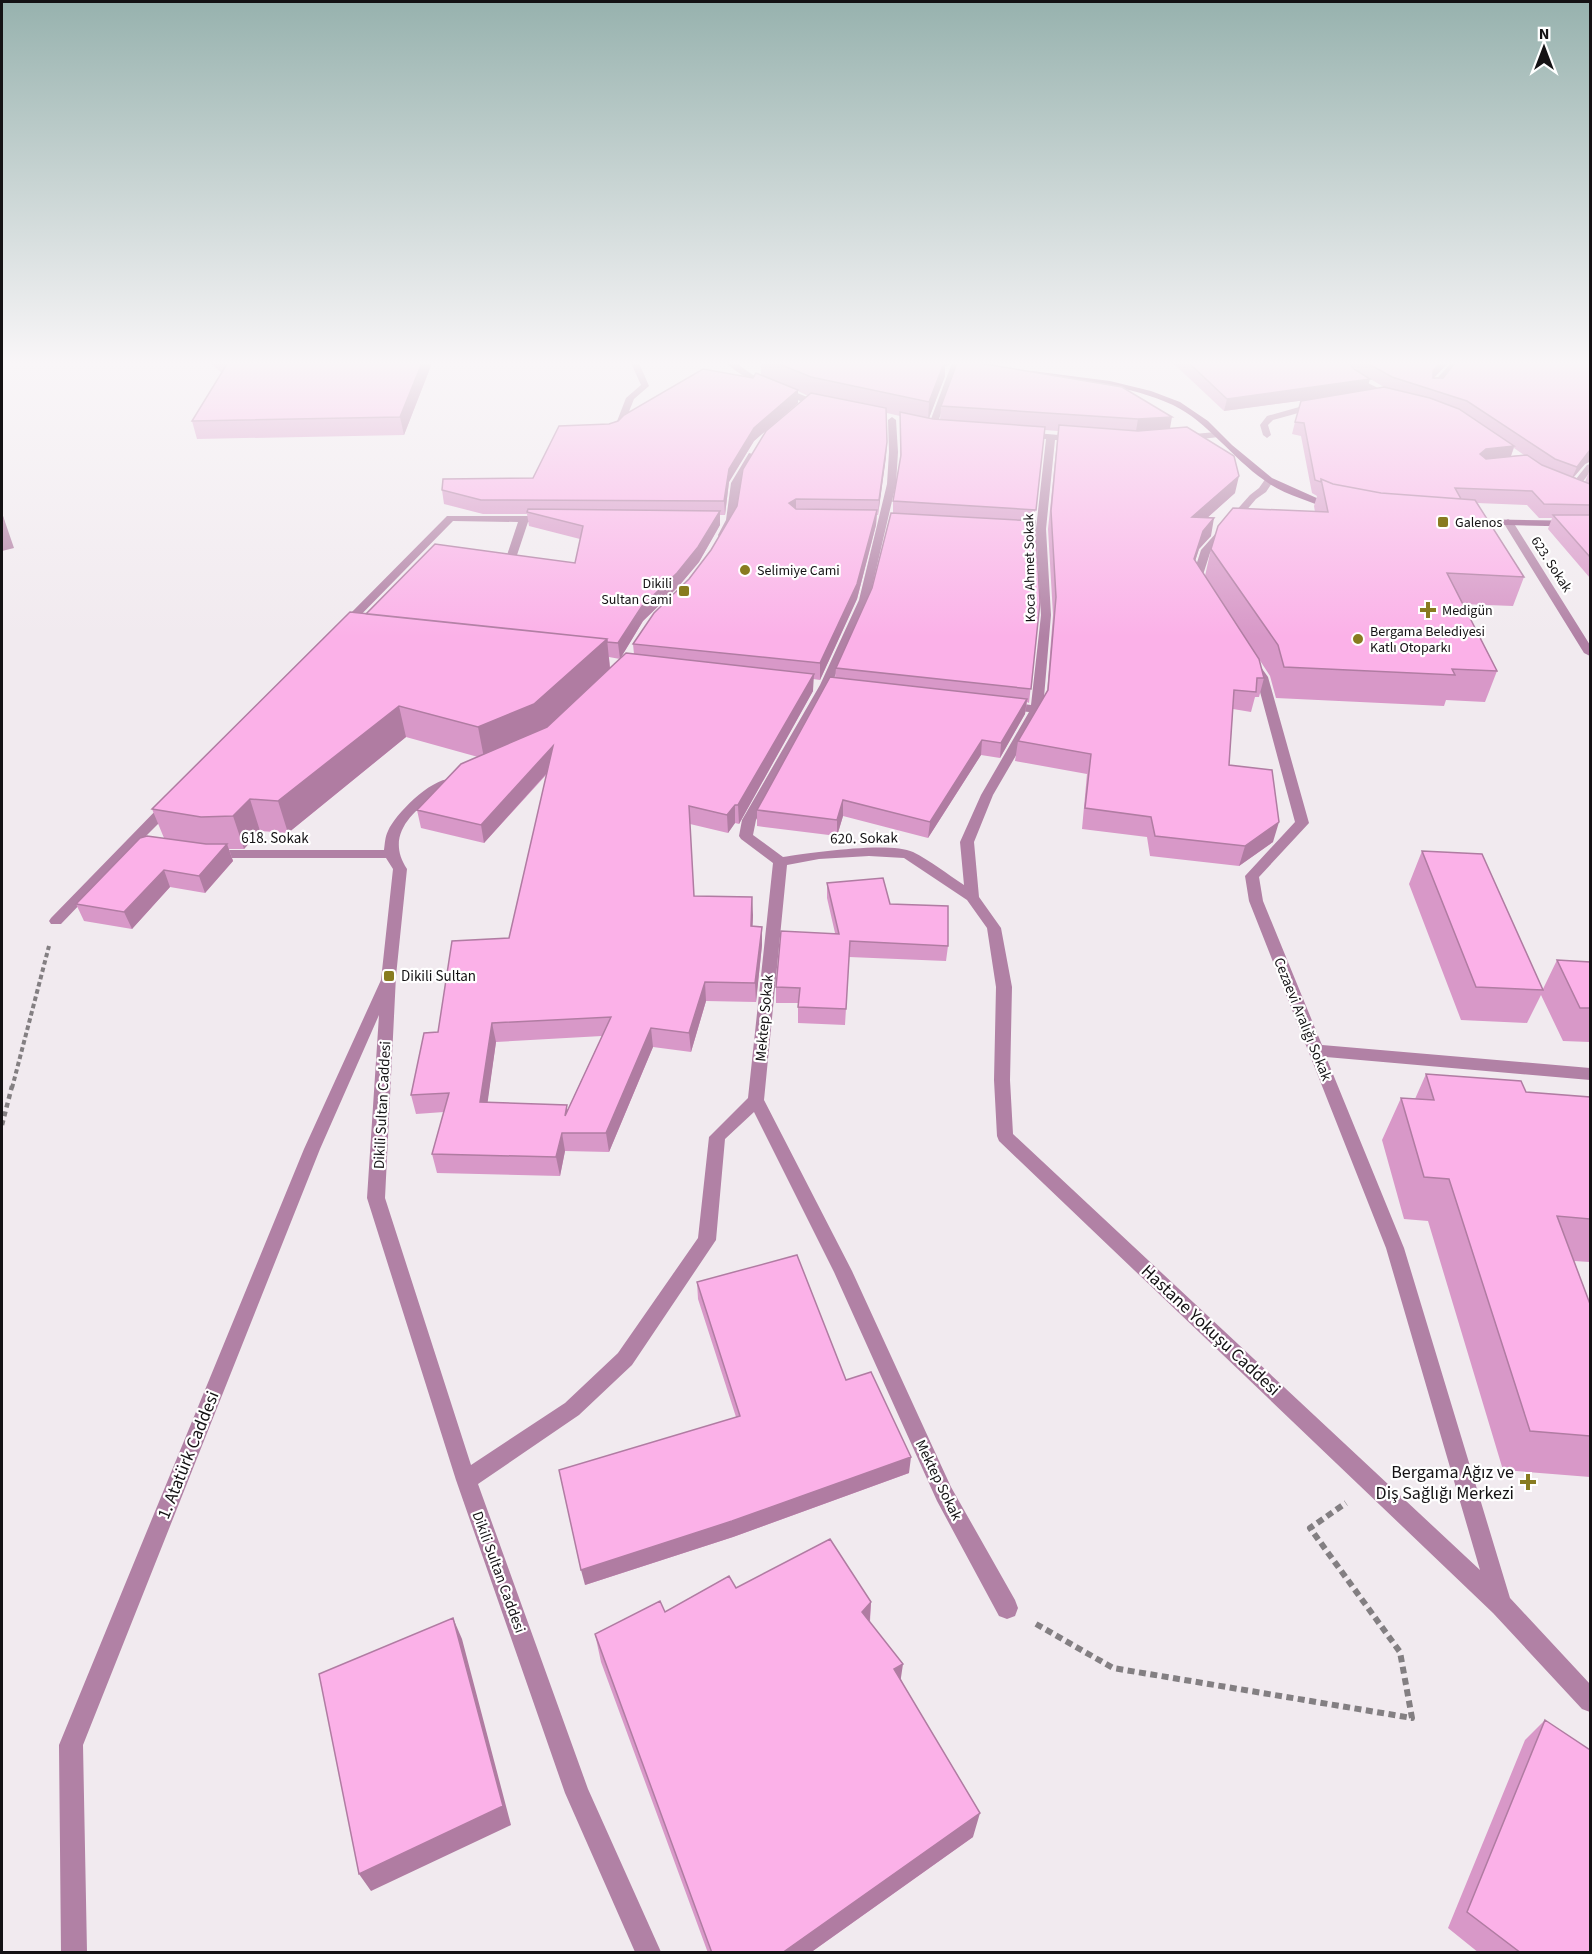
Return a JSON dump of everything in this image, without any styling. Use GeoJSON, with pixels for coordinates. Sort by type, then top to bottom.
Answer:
{"type":"FeatureCollection","features":[{"type":"Feature","properties":{"kind":"main road"},"geometry":{"type":"LineString","coordinates":[[1237,454],[1269,480],[1329,507],[1340,509]]}},
{"type":"Feature","properties":{"kind":"main road"},"geometry":{"type":"LineString","coordinates":[[1464,522],[1590,524]]}},
{"type":"Feature","properties":{"kind":"street"},"geometry":{"type":"LineString","coordinates":[[715,547],[736,483],[753,454]]}},
{"type":"Feature","properties":{"kind":"street"},"geometry":{"type":"LineString","coordinates":[[780,862],[746,836],[749,820],[825,686],[864,599],[885,520],[894,454]]}},
{"type":"Feature","properties":{"kind":"street","name":"Koca Ahmet Sokak"},"geometry":{"type":"LineString","coordinates":[[972,897],[966,842],[987,795],[1037,709],[1046,615],[1036,529],[1048,454]]}},
{"type":"Feature","properties":{"kind":"street"},"geometry":{"type":"LineString","coordinates":[[1563,482],[1579,488],[1590,467]]}},
{"type":"Feature","properties":{"kind":"street"},"geometry":{"type":"LineString","coordinates":[[1210,598],[1197,578],[1205,552],[1269,480]]}},
{"type":"Feature","properties":{"kind":"street"},"geometry":{"type":"LineString","coordinates":[[342,634],[450,518],[558,519]]}},
{"type":"Feature","properties":{"kind":"street"},"geometry":{"type":"LineString","coordinates":[[509,564],[524,519]]}},
{"type":"Feature","properties":{"kind":"street","name":"623. Sokak"},"geometry":{"type":"LineString","coordinates":[[1508,522],[1590,653]]}},
{"type":"Feature","properties":{"kind":"street","name":"Cezaevi Aralığı Sokak"},"geometry":{"type":"LineString","coordinates":[[1243,647],[1262,677],[1302,823],[1252,876],[1256,900],[1395,1248],[1501,1605]]}},
{"type":"Feature","properties":{"kind":"street"},"geometry":{"type":"LineString","coordinates":[[990,704],[1037,709]]}},
{"type":"Feature","properties":{"kind":"street","name":"Dikili Sultan Caddesi"},"geometry":{"type":"LineString","coordinates":[[457,778],[446,782],[411,809],[392,834],[391,854],[400,869],[389,976],[376,1198],[466,1480],[578,1793],[648,1953]]}},
{"type":"Feature","properties":{"kind":"street"},"geometry":{"type":"LineString","coordinates":[[56,921],[180,793]]}},
{"type":"Feature","properties":{"kind":"street"},"geometry":{"type":"LineString","coordinates":[[131,843],[165,848]]}},
{"type":"Feature","properties":{"kind":"street","name":"618. Sokak"},"geometry":{"type":"LineString","coordinates":[[200,853],[391,854]]}},
{"type":"Feature","properties":{"kind":"street","name":"620. Sokak"},"geometry":{"type":"LineString","coordinates":[[780,862],[849,853],[907,854],[972,897]]}},
{"type":"Feature","properties":{"kind":"street","name":"Mektep Sokak"},"geometry":{"type":"LineString","coordinates":[[780,862],[756,1100],[843,1271],[944,1494],[1007,1608]]}},
{"type":"Feature","properties":{"kind":"street","name":"Hastane Yokuşu Caddesi"},"geometry":{"type":"LineString","coordinates":[[972,897],[994,928],[1004,987],[1002,1080],[1005,1136],[1501,1605],[1590,1701]]}},
{"type":"Feature","properties":{"kind":"street","name":"1. Atatürk Caddesi"},"geometry":{"type":"LineString","coordinates":[[74,1953],[71,1745],[312,1149],[389,976]]}},
{"type":"Feature","properties":{"kind":"street"},"geometry":{"type":"LineString","coordinates":[[1315,1050],[1590,1074]]}},
{"type":"Feature","properties":{"kind":"street"},"geometry":{"type":"LineString","coordinates":[[466,1480],[572,1409],[625,1359],[707,1240],[717,1137],[756,1100]]}},
{"type":"Feature","properties":{"kind":"path"},"geometry":{"type":"LineString","coordinates":[[2,1125],[56,921]]}},
{"type":"Feature","properties":{"kind":"path"},"geometry":{"type":"LineString","coordinates":[[1007,1608],[1113,1668],[1412,1718],[1400,1652],[1310,1528],[1373,1483]]}},
{"type":"Feature","properties":{"kind":"building"},"geometry":{"type":"Polygon","coordinates":[[[545,454],[738,454],[729,469],[724,501],[481,500],[442,490],[443,479],[533,478],[545,454]]]}},
{"type":"Feature","properties":{"kind":"building"},"geometry":{"type":"Polygon","coordinates":[[[752,454],[885,454],[879,500],[796,499],[789,503],[796,509],[877,510],[857,584],[820,663],[633,644],[654,613],[689,579],[711,550],[737,506],[743,469],[752,454]]]}},
{"type":"Feature","properties":{"kind":"building"},"geometry":{"type":"Polygon","coordinates":[[[1042,454],[1036,510],[893,501],[901,455],[1042,454]]]}},
{"type":"Feature","properties":{"kind":"building"},"geometry":{"type":"Polygon","coordinates":[[[1056,454],[1234,456],[1239,476],[1192,517],[1214,518],[1203,531],[1194,559],[1259,659],[1264,678],[1257,678],[1256,692],[1234,690],[1229,765],[1272,770],[1279,822],[1245,846],[1155,836],[1151,817],[1085,808],[1091,754],[1018,741],[1048,690],[1056,597],[1051,511],[1056,454]]]}},
{"type":"Feature","properties":{"kind":"building"},"geometry":{"type":"Polygon","coordinates":[[[1310,454],[1480,454],[1486,459],[1527,455],[1542,465],[1590,484],[1590,505],[1544,504],[1532,491],[1455,488],[1461,499],[1381,493],[1333,484],[1321,479],[1321,482],[1315,480],[1310,454]]]}},
{"type":"Feature","properties":{"kind":"building"},"geometry":{"type":"Polygon","coordinates":[[[1548,454],[1587,454],[1577,467],[1548,454]]]}},
{"type":"Feature","properties":{"kind":"building","name":"Bergama Belediyesi Katlı Otoparkı"},"geometry":{"type":"Polygon","coordinates":[[[1321,479],[1333,484],[1381,493],[1475,500],[1524,577],[1447,573],[1497,671],[1452,669],[1455,675],[1284,667],[1278,645],[1211,549],[1218,526],[1233,508],[1328,512],[1321,479]]]}},
{"type":"Feature","properties":{"kind":"building"},"geometry":{"type":"Polygon","coordinates":[[[528,509],[720,511],[698,547],[677,573],[642,606],[618,643],[607,642],[607,639],[366,614],[435,544],[575,563],[583,526],[527,512],[528,509]]]}},
{"type":"Feature","properties":{"kind":"building"},"geometry":{"type":"Polygon","coordinates":[[[891,513],[1035,521],[1040,602],[1031,689],[836,668],[872,588],[891,513]]]}},
{"type":"Feature","properties":{"kind":"building"},"geometry":{"type":"Polygon","coordinates":[[[1553,515],[1590,515],[1590,557],[1553,515]]]}},
{"type":"Feature","properties":{"kind":"building"},"geometry":{"type":"Polygon","coordinates":[[[350,612],[607,639],[534,704],[478,727],[399,706],[278,801],[250,799],[233,816],[201,817],[152,809],[350,612]]]}},
{"type":"Feature","properties":{"kind":"building"},"geometry":{"type":"Polygon","coordinates":[[[626,653],[814,674],[738,805],[735,805],[727,815],[689,806],[694,896],[752,897],[751,926],[762,927],[755,983],[705,982],[689,1033],[651,1028],[606,1133],[562,1133],[556,1157],[432,1154],[449,1093],[411,1095],[424,1033],[438,1032],[452,941],[509,938],[553,746],[481,825],[417,810],[461,764],[547,727],[626,653]],[[611,1017],[492,1023],[480,1102],[567,1105],[565,1116],[611,1017]]]}},
{"type":"Feature","properties":{"kind":"building"},"geometry":{"type":"Polygon","coordinates":[[[830,677],[1027,699],[1001,743],[982,740],[930,822],[843,800],[837,820],[757,810],[830,677]]]}},
{"type":"Feature","properties":{"kind":"building"},"geometry":{"type":"Polygon","coordinates":[[[147,836],[206,844],[227,844],[199,876],[164,870],[124,912],[76,904],[140,838],[147,836]]]}},
{"type":"Feature","properties":{"kind":"building"},"geometry":{"type":"Polygon","coordinates":[[[1422,851],[1482,854],[1543,990],[1476,987],[1422,851]]]}},
{"type":"Feature","properties":{"kind":"building"},"geometry":{"type":"Polygon","coordinates":[[[883,878],[890,904],[948,906],[948,946],[850,941],[846,1009],[798,1007],[800,988],[776,987],[781,931],[839,934],[827,883],[883,878]]]}},
{"type":"Feature","properties":{"kind":"building"},"geometry":{"type":"Polygon","coordinates":[[[1557,960],[1590,962],[1590,1008],[1580,1008],[1557,960]]]}},
{"type":"Feature","properties":{"kind":"building"},"geometry":{"type":"Polygon","coordinates":[[[1426,1074],[1521,1081],[1526,1092],[1590,1097],[1590,1219],[1557,1216],[1590,1304],[1590,1436],[1530,1431],[1449,1179],[1424,1177],[1401,1098],[1434,1100],[1426,1074]]]}},
{"type":"Feature","properties":{"kind":"building"},"geometry":{"type":"Polygon","coordinates":[[[797,1255],[846,1380],[871,1372],[911,1457],[732,1521],[581,1570],[559,1470],[740,1416],[697,1282],[797,1255]]]}},
{"type":"Feature","properties":{"kind":"building"},"geometry":{"type":"Polygon","coordinates":[[[830,1539],[871,1602],[862,1612],[903,1664],[894,1669],[980,1813],[782,1953],[712,1953],[595,1634],[660,1601],[665,1612],[729,1576],[736,1588],[830,1539]]]}},
{"type":"Feature","properties":{"kind":"building"},"geometry":{"type":"Polygon","coordinates":[[[453,1618],[503,1806],[359,1874],[319,1674],[453,1618]]]}},
{"type":"Feature","properties":{"kind":"building"},"geometry":{"type":"Polygon","coordinates":[[[1545,1720],[1590,1750],[1590,1953],[1521,1953],[1467,1912],[1545,1720]]]}},
{"type":"Feature","properties":{"kind":"place","name":"Galenos"},"geometry":{"type":"Point","coordinates":[1443,522]}},
{"type":"Feature","properties":{"kind":"place","name":"Selimiye Cami"},"geometry":{"type":"Point","coordinates":[745,570]}},
{"type":"Feature","properties":{"kind":"place","name":"Dikili Sultan Cami"},"geometry":{"type":"Point","coordinates":[684,591]}},
{"type":"Feature","properties":{"kind":"place","name":"Medigün"},"geometry":{"type":"Point","coordinates":[1428,610]}},
{"type":"Feature","properties":{"kind":"place","name":"Bergama Belediyesi Katlı Otoparkı"},"geometry":{"type":"Point","coordinates":[1358,639]}},
{"type":"Feature","properties":{"kind":"place","name":"Dikili Sultan"},"geometry":{"type":"Point","coordinates":[389,976]}},
{"type":"Feature","properties":{"kind":"place","name":"Bergama Ağız ve Diş Sağlığı Merkezi"},"geometry":{"type":"Point","coordinates":[1528,1482]}}]}
